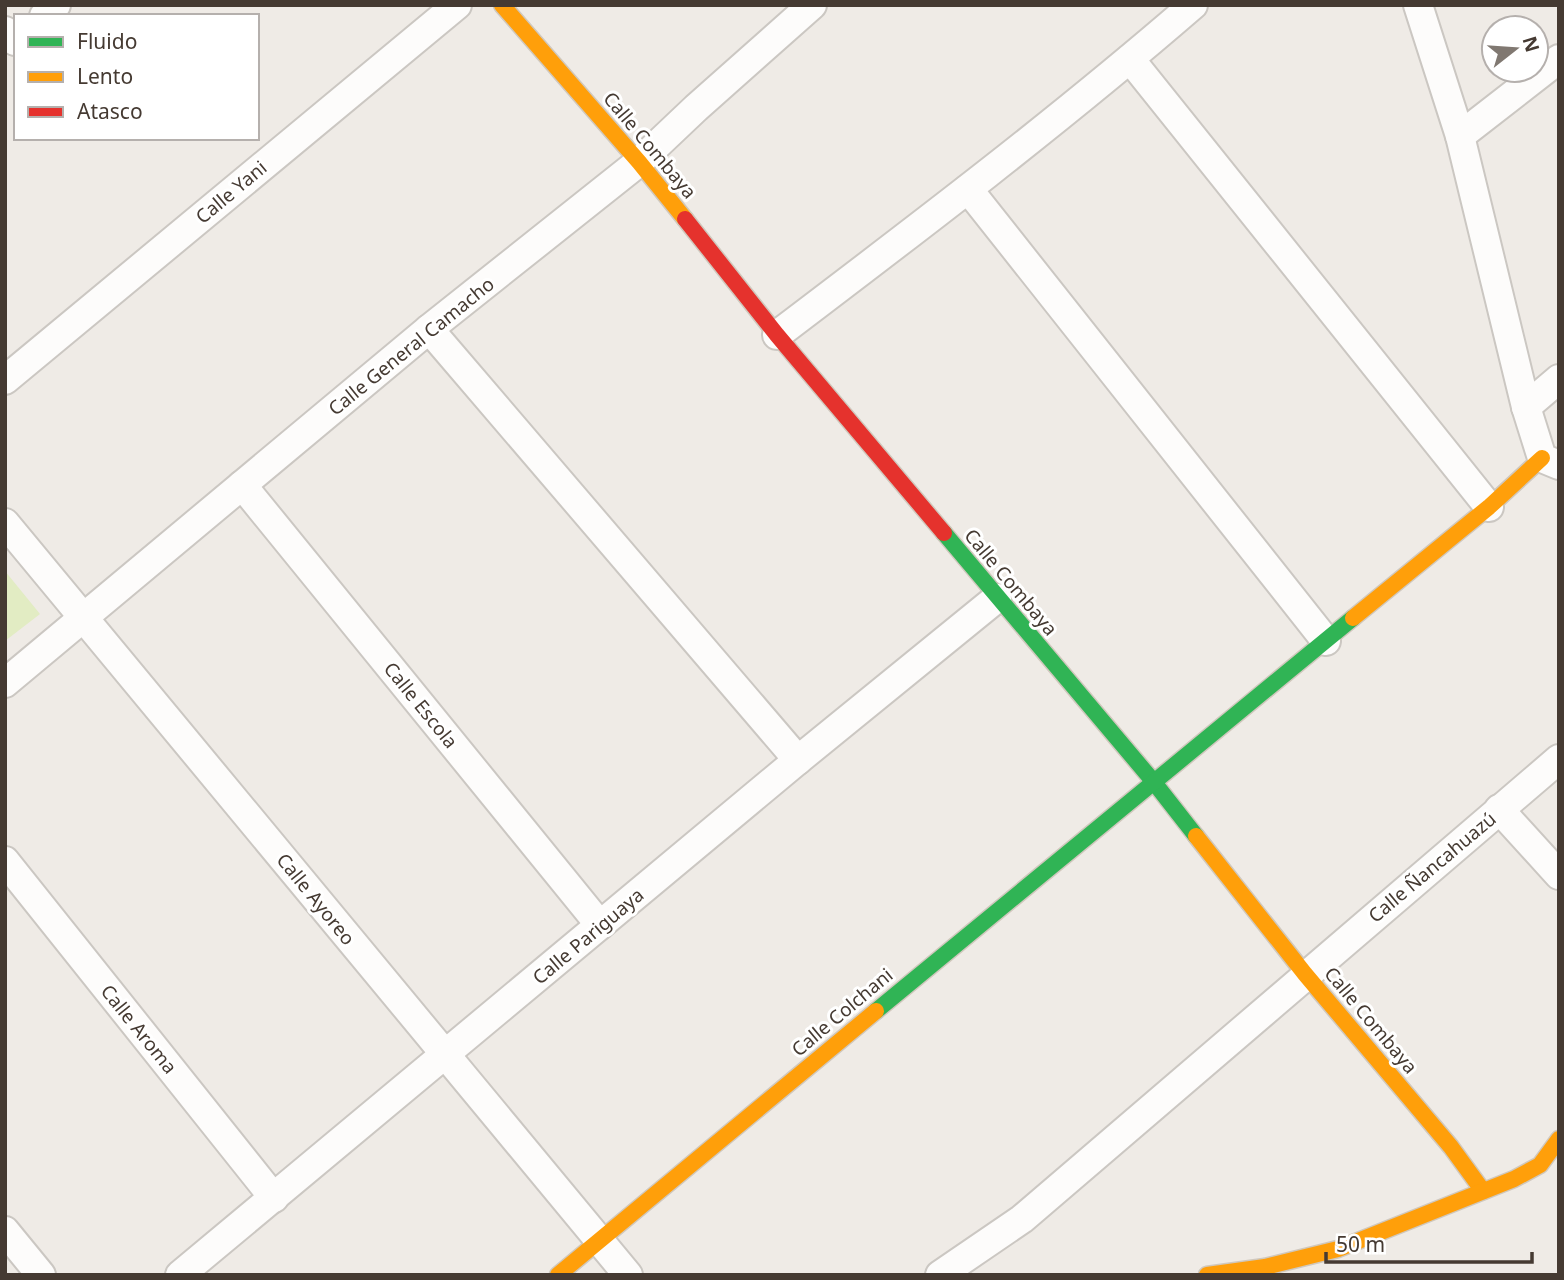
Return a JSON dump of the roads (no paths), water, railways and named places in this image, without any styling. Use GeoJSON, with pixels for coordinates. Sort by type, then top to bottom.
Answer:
{"type":"FeatureCollection","features":[{"type":"Feature","properties":{"kind":"street","name":"Calle Yani"},"geometry":{"type":"LineString","coordinates":[[5,380],[457,5]]}},
{"type":"Feature","properties":{"kind":"street","name":"Calle Combaya"},"geometry":{"type":"LineString","coordinates":[[502,5],[639,162],[777,335],[1153,780],[1305,974],[1451,1147],[1483,1191]]}},
{"type":"Feature","properties":{"kind":"street","name":"Calle General Camacho"},"geometry":{"type":"LineString","coordinates":[[5,682],[429,329],[639,162],[812,5]]}},
{"type":"Feature","properties":{"kind":"street"},"geometry":{"type":"LineString","coordinates":[[777,335],[968,189],[1193,5]]}},
{"type":"Feature","properties":{"kind":"street"},"geometry":{"type":"LineString","coordinates":[[1418,5],[1460,136],[1526,407],[1551,461]]}},
{"type":"Feature","properties":{"kind":"street"},"geometry":{"type":"LineString","coordinates":[[1130,59],[1489,508]]}},
{"type":"Feature","properties":{"kind":"street"},"geometry":{"type":"LineString","coordinates":[[1460,136],[1559,59]]}},
{"type":"Feature","properties":{"kind":"street"},"geometry":{"type":"LineString","coordinates":[[968,189],[1326,640]]}},
{"type":"Feature","properties":{"kind":"street"},"geometry":{"type":"LineString","coordinates":[[429,329],[798,760]]}},
{"type":"Feature","properties":{"kind":"street"},"geometry":{"type":"LineString","coordinates":[[1526,407],[1559,379]]}},
{"type":"Feature","properties":{"kind":"street","name":"Calle Colchani"},"geometry":{"type":"LineString","coordinates":[[558,1275],[1153,780],[1489,508],[1551,461]]}},
{"type":"Feature","properties":{"kind":"street","name":"Calle Escola"},"geometry":{"type":"LineString","coordinates":[[242,485],[600,925]]}},
{"type":"Feature","properties":{"kind":"street","name":"Calle Ayoreo"},"geometry":{"type":"LineString","coordinates":[[5,523],[628,1275]]}},
{"type":"Feature","properties":{"kind":"street","name":"Calle Pariguaya"},"geometry":{"type":"LineString","coordinates":[[180,1275],[798,760],[997,598]]}},
{"type":"Feature","properties":{"kind":"street","name":"Calle Ñancahuazú"},"geometry":{"type":"LineString","coordinates":[[940,1275],[1022,1219],[1559,759]]}},
{"type":"Feature","properties":{"kind":"street"},"geometry":{"type":"LineString","coordinates":[[1499,810],[1559,876]]}},
{"type":"Feature","properties":{"kind":"street","name":"Calle Aroma"},"geometry":{"type":"LineString","coordinates":[[5,861],[274,1198]]}},
{"type":"Feature","properties":{"kind":"street"},"geometry":{"type":"LineString","coordinates":[[1207,1275],[1265,1267],[1338,1249],[1514,1179],[1540,1165],[1559,1139]]}},
{"type":"Feature","properties":{"kind":"street"},"geometry":{"type":"LineString","coordinates":[[5,1231],[41,1275]]}}]}
